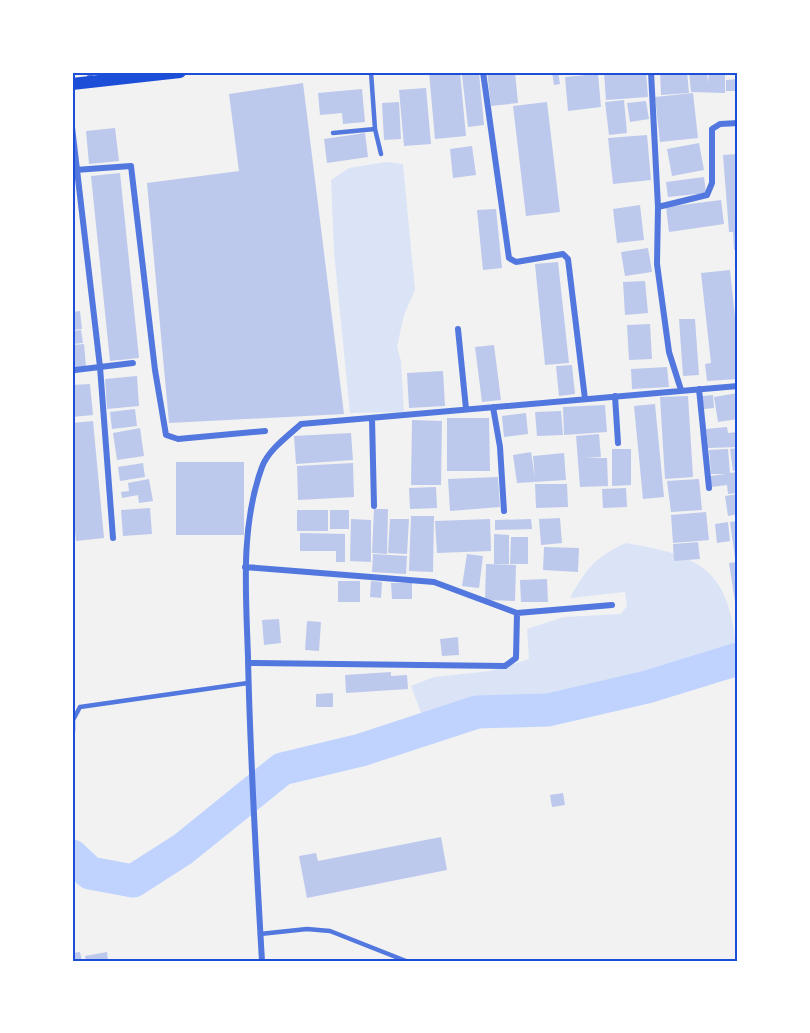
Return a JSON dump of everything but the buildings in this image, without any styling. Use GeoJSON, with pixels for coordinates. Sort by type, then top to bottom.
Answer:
{"type":"FeatureCollection","features":[{"type":"Feature","properties":{"kind":"main road"},"geometry":{"type":"LineString","coordinates":[[72,84],[91,77],[180,72]]}},
{"type":"Feature","properties":{"kind":"street"},"geometry":{"type":"LineString","coordinates":[[483,72],[509,258],[516,262],[563,254],[568,259],[585,399]]}},
{"type":"Feature","properties":{"kind":"street"},"geometry":{"type":"LineString","coordinates":[[651,72],[658,207],[657,264],[669,352],[681,390]]}},
{"type":"Feature","properties":{"kind":"street"},"geometry":{"type":"LineString","coordinates":[[658,207],[706,195],[712,183],[712,129],[720,124],[738,123]]}},
{"type":"Feature","properties":{"kind":"street"},"geometry":{"type":"LineString","coordinates":[[72,127],[75,170],[100,367],[113,538]]}},
{"type":"Feature","properties":{"kind":"street"},"geometry":{"type":"LineString","coordinates":[[75,170],[131,166],[154,370],[166,435],[178,439],[265,431]]}},
{"type":"Feature","properties":{"kind":"street"},"geometry":{"type":"LineString","coordinates":[[458,329],[466,410]]}},
{"type":"Feature","properties":{"kind":"street"},"geometry":{"type":"LineString","coordinates":[[75,370],[133,363]]}},
{"type":"Feature","properties":{"kind":"street"},"geometry":{"type":"LineString","coordinates":[[262,961],[250,781],[245,567],[257,483],[262,464],[301,424],[738,386]]}},
{"type":"Feature","properties":{"kind":"street"},"geometry":{"type":"LineString","coordinates":[[699,389],[709,488]]}},
{"type":"Feature","properties":{"kind":"street"},"geometry":{"type":"LineString","coordinates":[[615,396],[618,443]]}},
{"type":"Feature","properties":{"kind":"street"},"geometry":{"type":"LineString","coordinates":[[493,407],[500,447],[504,511]]}},
{"type":"Feature","properties":{"kind":"street"},"geometry":{"type":"LineString","coordinates":[[372,418],[374,506]]}},
{"type":"Feature","properties":{"kind":"street"},"geometry":{"type":"LineString","coordinates":[[245,567],[434,582],[517,613],[612,605]]}},
{"type":"Feature","properties":{"kind":"street"},"geometry":{"type":"LineString","coordinates":[[248,663],[505,666],[516,658],[517,613]]}},
{"type":"Feature","properties":{"kind":"lane"},"geometry":{"type":"LineString","coordinates":[[370,72],[375,129],[381,154]]}},
{"type":"Feature","properties":{"kind":"lane"},"geometry":{"type":"LineString","coordinates":[[333,133],[375,129]]}},
{"type":"Feature","properties":{"kind":"lane"},"geometry":{"type":"LineString","coordinates":[[73,731],[73,720],[80,707],[248,682]]}},
{"type":"Feature","properties":{"kind":"lane"},"geometry":{"type":"LineString","coordinates":[[260,934],[307,929],[330,931],[406,961]]}},
{"type":"Feature","properties":{"kind":"shaded area"},"geometry":{"type":"Polygon","coordinates":[[[386,162],[403,164],[415,290],[404,315],[397,347],[401,361],[404,412],[350,413],[334,252],[331,180],[349,168],[386,162]]]}},
{"type":"Feature","properties":{"kind":"shaded area"},"geometry":{"type":"Polygon","coordinates":[[[626,543],[677,555],[704,569],[724,594],[733,626],[735,649],[707,661],[601,691],[554,702],[484,701],[456,708],[425,724],[411,686],[434,677],[490,671],[529,659],[527,629],[564,617],[621,614],[627,606],[625,592],[570,598],[592,565],[606,553],[626,543]]]}},
{"type":"Feature","properties":{"kind":"waterway"},"geometry":{"type":"LineString","coordinates":[[72,856],[90,873],[133,881],[183,849],[282,769],[361,750],[477,712],[548,710],[647,687],[738,659]]}}]}
